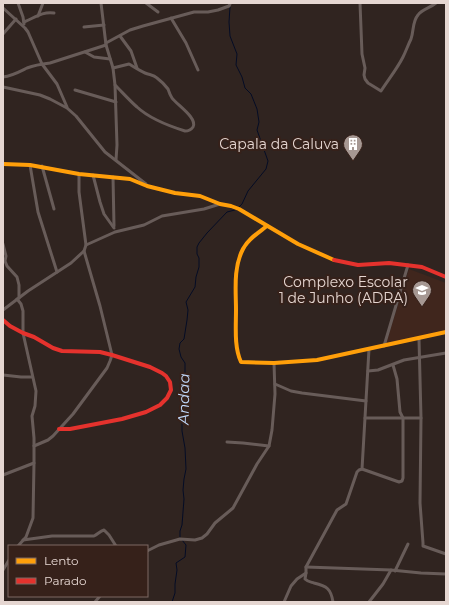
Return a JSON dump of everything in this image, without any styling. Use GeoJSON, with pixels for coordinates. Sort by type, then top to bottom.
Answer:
{"type":"FeatureCollection","features":[{"type":"Feature","properties":{"kind":"street"},"geometry":{"type":"LineString","coordinates":[[18,3],[25,28]]}},
{"type":"Feature","properties":{"kind":"street"},"geometry":{"type":"LineString","coordinates":[[38,16],[43,3]]}},
{"type":"Feature","properties":{"kind":"street"},"geometry":{"type":"LineString","coordinates":[[101,3],[106,44],[113,68],[115,85],[116,160]]}},
{"type":"Feature","properties":{"kind":"street"},"geometry":{"type":"LineString","coordinates":[[146,3],[158,12]]}},
{"type":"Feature","properties":{"kind":"street"},"geometry":{"type":"LineString","coordinates":[[3,77],[28,68],[85,52],[106,44],[130,30],[194,12],[218,10],[229,6],[230,3]]}},
{"type":"Feature","properties":{"kind":"street"},"geometry":{"type":"LineString","coordinates":[[360,3],[362,54],[365,79],[368,83],[381,91],[403,56],[412,36],[413,25],[416,17],[436,3]]}},
{"type":"Feature","properties":{"kind":"street"},"geometry":{"type":"LineString","coordinates":[[3,8],[28,32],[42,64],[57,84],[67,108]]}},
{"type":"Feature","properties":{"kind":"street"},"geometry":{"type":"LineString","coordinates":[[24,22],[38,16],[54,13]]}},
{"type":"Feature","properties":{"kind":"street"},"geometry":{"type":"LineString","coordinates":[[171,18],[186,43],[198,70]]}},
{"type":"Feature","properties":{"kind":"street"},"geometry":{"type":"LineString","coordinates":[[3,34],[16,19]]}},
{"type":"Feature","properties":{"kind":"street"},"geometry":{"type":"LineString","coordinates":[[84,27],[104,25]]}},
{"type":"Feature","properties":{"kind":"street"},"geometry":{"type":"LineString","coordinates":[[120,36],[130,51],[137,68]]}},
{"type":"Feature","properties":{"kind":"street"},"geometry":{"type":"LineString","coordinates":[[85,52],[94,57],[110,59]]}},
{"type":"Feature","properties":{"kind":"street"},"geometry":{"type":"LineString","coordinates":[[113,68],[129,64],[146,74],[156,76],[163,82],[172,99],[194,121],[194,124],[190,130],[187,131],[170,126],[143,112],[115,85]]}},
{"type":"Feature","properties":{"kind":"street"},"geometry":{"type":"LineString","coordinates":[[3,87],[40,95],[67,108],[76,116],[105,152],[147,186]]}},
{"type":"Feature","properties":{"kind":"street"},"geometry":{"type":"LineString","coordinates":[[75,90],[116,102]]}},
{"type":"Feature","properties":{"kind":"street"},"geometry":{"type":"LineString","coordinates":[[3,164],[42,166],[79,174],[130,179],[147,186],[175,193],[200,196],[220,204],[239,209],[298,244],[336,261],[358,265],[389,263],[422,267],[446,278]]}},
{"type":"Feature","properties":{"kind":"street"},"geometry":{"type":"LineString","coordinates":[[30,165],[38,212],[57,272]]}},
{"type":"Feature","properties":{"kind":"street"},"geometry":{"type":"LineString","coordinates":[[42,166],[54,208]]}},
{"type":"Feature","properties":{"kind":"street"},"geometry":{"type":"LineString","coordinates":[[3,310],[28,290],[71,263],[84,251],[86,245],[79,192],[79,174]]}},
{"type":"Feature","properties":{"kind":"street"},"geometry":{"type":"LineString","coordinates":[[93,175],[104,214],[114,228]]}},
{"type":"Feature","properties":{"kind":"street"},"geometry":{"type":"LineString","coordinates":[[113,177],[115,232]]}},
{"type":"Feature","properties":{"kind":"street"},"geometry":{"type":"LineString","coordinates":[[86,245],[115,232],[144,225],[162,216],[204,209],[220,204]]}},
{"type":"Feature","properties":{"kind":"street"},"geometry":{"type":"LineString","coordinates":[[267,226],[251,238],[243,249],[239,259],[235,293],[237,342],[239,359],[241,362],[274,363],[317,360],[446,332]]}},
{"type":"Feature","properties":{"kind":"street"},"geometry":{"type":"LineString","coordinates":[[3,244],[6,256],[5,261],[17,277],[19,285],[18,298],[23,311],[23,333],[36,391],[35,406],[32,416],[34,446],[33,518],[26,536],[19,545]]}},
{"type":"Feature","properties":{"kind":"street"},"geometry":{"type":"LineString","coordinates":[[34,446],[48,440],[73,414],[107,368],[112,355],[84,251]]}},
{"type":"Feature","properties":{"kind":"street"},"geometry":{"type":"LineString","coordinates":[[384,346],[408,265]]}},
{"type":"Feature","properties":{"kind":"street"},"geometry":{"type":"LineString","coordinates":[[3,320],[10,326],[53,348],[62,351],[100,352],[112,355],[150,367],[166,376],[170,382],[171,390],[167,398],[160,405],[146,412],[122,419],[70,429],[59,429]]}},
{"type":"Feature","properties":{"kind":"street"},"geometry":{"type":"LineString","coordinates":[[419,339],[421,418],[420,492],[423,543],[426,548],[446,554]]}},
{"type":"Feature","properties":{"kind":"street"},"geometry":{"type":"LineString","coordinates":[[362,469],[369,349]]}},
{"type":"Feature","properties":{"kind":"street"},"geometry":{"type":"LineString","coordinates":[[368,371],[378,370],[404,360],[446,353]]}},
{"type":"Feature","properties":{"kind":"street"},"geometry":{"type":"LineString","coordinates":[[148,550],[159,545],[180,539],[195,540],[202,538],[207,534],[215,522],[233,508],[257,464],[269,446],[275,394],[274,363]]}},
{"type":"Feature","properties":{"kind":"street"},"geometry":{"type":"LineString","coordinates":[[333,602],[329,589],[305,579],[306,567],[337,510],[346,504],[358,470],[362,469],[399,482],[402,481],[403,478],[403,418],[400,412],[397,380],[393,365]]}},
{"type":"Feature","properties":{"kind":"street"},"geometry":{"type":"LineString","coordinates":[[3,374],[32,377]]}},
{"type":"Feature","properties":{"kind":"street"},"geometry":{"type":"LineString","coordinates":[[275,384],[291,391],[366,401]]}},
{"type":"Feature","properties":{"kind":"street"},"geometry":{"type":"LineString","coordinates":[[365,418],[421,418]]}},
{"type":"Feature","properties":{"kind":"street"},"geometry":{"type":"LineString","coordinates":[[227,442],[269,446]]}},
{"type":"Feature","properties":{"kind":"street"},"geometry":{"type":"LineString","coordinates":[[3,476],[34,463]]}},
{"type":"Feature","properties":{"kind":"street"},"geometry":{"type":"LineString","coordinates":[[23,540],[52,536],[94,536],[98,535],[100,531],[104,530],[115,545]]}},
{"type":"Feature","properties":{"kind":"street"},"geometry":{"type":"LineString","coordinates":[[395,570],[408,544]]}},
{"type":"Feature","properties":{"kind":"street"},"geometry":{"type":"LineString","coordinates":[[306,567],[395,570],[446,574]]}},
{"type":"Feature","properties":{"kind":"street"},"geometry":{"type":"LineString","coordinates":[[369,602],[383,584],[391,570]]}},
{"type":"Feature","properties":{"kind":"street"},"geometry":{"type":"LineString","coordinates":[[284,602],[297,579],[306,572]]}},
{"type":"Feature","properties":{"kind":"shaded area","name":"Complexo Escolar 1 de Junho (ADRA)"},"geometry":{"type":"Polygon","coordinates":[[[409,269],[446,283],[446,331],[386,344],[409,269]]]}},
{"type":"Feature","properties":{"kind":"waterway","name":"Andaa"},"geometry":{"type":"LineString","coordinates":[[230,7],[230,36],[237,54],[236,65],[242,77],[245,88],[251,94],[257,109],[259,122],[257,130],[268,161],[266,169],[248,191],[239,207]]}},
{"type":"Feature","properties":{"kind":"waterway","name":"Andaa"},"geometry":{"type":"LineString","coordinates":[[180,537],[186,469],[185,448],[182,431],[185,363],[181,357],[179,349],[180,343],[184,339],[187,320],[188,310],[186,302],[195,287],[199,267],[199,258],[197,254],[197,247],[199,243],[227,212],[235,210]]}},
{"type":"Feature","properties":{"kind":"waterway","name":"Andaa"},"geometry":{"type":"LineString","coordinates":[[172,602],[175,593],[177,570],[176,563],[185,557],[186,545],[182,540]]}},
{"type":"Feature","properties":{"kind":"traffic: slow"},"geometry":{"type":"LineString","coordinates":[[3,164],[30,165],[79,174],[130,179],[147,186],[175,193],[200,196],[220,204],[239,209],[298,244],[334,260]]}},
{"type":"Feature","properties":{"kind":"traffic: slow"},"geometry":{"type":"LineString","coordinates":[[267,226],[254,236],[243,249],[236,272],[236,337],[237,350],[241,362],[274,363],[317,360],[446,332]]}},
{"type":"Feature","properties":{"kind":"traffic: jam"},"geometry":{"type":"LineString","coordinates":[[334,260],[358,265],[389,263],[422,267],[446,277]]}},
{"type":"Feature","properties":{"kind":"traffic: jam"},"geometry":{"type":"LineString","coordinates":[[3,320],[10,326],[53,348],[62,351],[100,352],[112,355],[150,367],[162,373],[170,382],[171,390],[167,398],[160,405],[146,412],[122,419],[70,429],[59,429]]}},
{"type":"Feature","properties":{"kind":"place","name":"Capala da Caluva"},"geometry":{"type":"Point","coordinates":[353,161]}},
{"type":"Feature","properties":{"kind":"place","name":"Complexo Escolar 1 de Junho (ADRA)"},"geometry":{"type":"Point","coordinates":[422,307]}}]}
